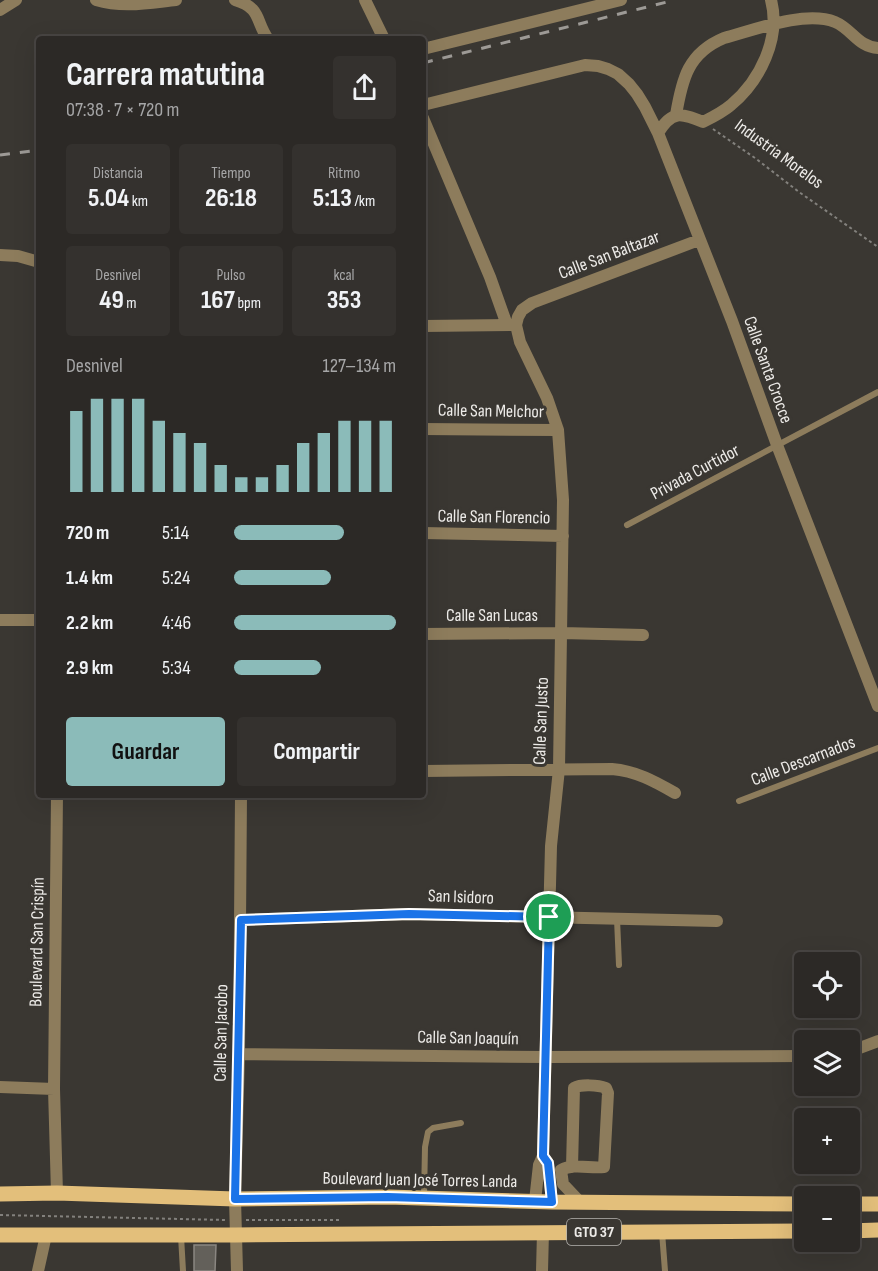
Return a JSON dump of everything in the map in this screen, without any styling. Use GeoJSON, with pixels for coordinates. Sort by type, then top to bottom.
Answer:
{"type":"FeatureCollection","features":[{"type":"Feature","properties":{"kind":"main road","name":"Boulevard Juan José Torres Landa"},"geometry":{"type":"LineString","coordinates":[[0,1194],[57,1193],[235,1199],[388,1197],[552,1202],[794,1204]]}},
{"type":"Feature","properties":{"kind":"main road"},"geometry":{"type":"LineString","coordinates":[[860,1204],[878,1204]]}},
{"type":"Feature","properties":{"kind":"main road","name":"GTO 37"},"geometry":{"type":"LineString","coordinates":[[0,1234],[181,1235],[235,1227],[543,1232],[794,1231]]}},
{"type":"Feature","properties":{"kind":"main road"},"geometry":{"type":"LineString","coordinates":[[860,1231],[878,1230]]}},
{"type":"Feature","properties":{"kind":"street"},"geometry":{"type":"LineString","coordinates":[[0,10],[16,0]]}},
{"type":"Feature","properties":{"kind":"street"},"geometry":{"type":"LineString","coordinates":[[96,0],[125,5],[176,0]]}},
{"type":"Feature","properties":{"kind":"street"},"geometry":{"type":"LineString","coordinates":[[236,0],[254,10],[266,36]]}},
{"type":"Feature","properties":{"kind":"street"},"geometry":{"type":"LineString","coordinates":[[365,0],[383,36]]}},
{"type":"Feature","properties":{"kind":"street"},"geometry":{"type":"LineString","coordinates":[[426,48],[621,0]]}},
{"type":"Feature","properties":{"kind":"street"},"geometry":{"type":"LineString","coordinates":[[658,133],[663,124],[676,115],[682,114],[704,122],[729,107],[750,84],[772,40],[774,25],[772,3]]}},
{"type":"Feature","properties":{"kind":"street"},"geometry":{"type":"LineString","coordinates":[[676,115],[684,76],[690,65],[704,49],[724,38],[805,18],[818,17],[843,26],[865,45],[878,48]]}},
{"type":"Feature","properties":{"kind":"street","name":"Calle Santa Crocce"},"geometry":{"type":"LineString","coordinates":[[426,104],[585,65],[598,66],[618,74],[629,84],[645,107],[658,133],[878,706]]}},
{"type":"Feature","properties":{"kind":"street","name":"Calle San Justo"},"geometry":{"type":"LineString","coordinates":[[426,125],[511,325],[547,398],[558,430],[563,500],[559,770],[551,846],[543,1156],[539,1165],[535,1201]]}},
{"type":"Feature","properties":{"kind":"street","name":"Calle San Baltazar"},"geometry":{"type":"LineString","coordinates":[[511,325],[522,310],[532,303],[699,240]]}},
{"type":"Feature","properties":{"kind":"street"},"geometry":{"type":"LineString","coordinates":[[0,255],[18,256],[36,261]]}},
{"type":"Feature","properties":{"kind":"street"},"geometry":{"type":"LineString","coordinates":[[426,326],[511,325]]}},
{"type":"Feature","properties":{"kind":"street","name":"Calle San Melchor"},"geometry":{"type":"LineString","coordinates":[[426,429],[558,430]]}},
{"type":"Feature","properties":{"kind":"street","name":"Calle San Florencio"},"geometry":{"type":"LineString","coordinates":[[426,533],[563,536]]}},
{"type":"Feature","properties":{"kind":"street"},"geometry":{"type":"LineString","coordinates":[[0,620],[36,620]]}},
{"type":"Feature","properties":{"kind":"street","name":"Calle San Lucas"},"geometry":{"type":"LineString","coordinates":[[426,634],[643,635]]}},
{"type":"Feature","properties":{"kind":"street"},"geometry":{"type":"LineString","coordinates":[[426,771],[624,770],[644,776],[675,794]]}},
{"type":"Feature","properties":{"kind":"street","name":"Boulevard San Crispín"},"geometry":{"type":"LineString","coordinates":[[57,798],[54,1089],[57,1193]]}},
{"type":"Feature","properties":{"kind":"street","name":"Calle San Jacobo"},"geometry":{"type":"LineString","coordinates":[[237,1271],[235,1199],[239,1054],[241,798]]}},
{"type":"Feature","properties":{"kind":"street","name":"San Isidoro"},"geometry":{"type":"LineString","coordinates":[[241,920],[409,914],[717,921]]}},
{"type":"Feature","properties":{"kind":"street"},"geometry":{"type":"LineString","coordinates":[[860,1048],[878,1041]]}},
{"type":"Feature","properties":{"kind":"street","name":"Calle San Joaquín"},"geometry":{"type":"LineString","coordinates":[[239,1054],[546,1057],[794,1056]]}},
{"type":"Feature","properties":{"kind":"street"},"geometry":{"type":"LineString","coordinates":[[572,1167],[574,1088],[577,1086],[606,1088],[604,1167],[572,1167],[561,1170],[563,1184],[580,1202]]}},
{"type":"Feature","properties":{"kind":"street"},"geometry":{"type":"LineString","coordinates":[[0,1087],[54,1089]]}},
{"type":"Feature","properties":{"kind":"street","name":"Calle San Justo"},"geometry":{"type":"LineString","coordinates":[[543,1156],[548,1163],[552,1202]]}},
{"type":"Feature","properties":{"kind":"street"},"geometry":{"type":"LineString","coordinates":[[542,1271],[543,1232]]}},
{"type":"Feature","properties":{"kind":"street"},"geometry":{"type":"LineString","coordinates":[[38,1271],[46,1235]]}},
{"type":"Feature","properties":{"kind":"lane","name":"Privada Curtidor"},"geometry":{"type":"LineString","coordinates":[[627,525],[878,392]]}},
{"type":"Feature","properties":{"kind":"lane","name":"Calle Descarnados"},"geometry":{"type":"LineString","coordinates":[[739,801],[878,748]]}},
{"type":"Feature","properties":{"kind":"lane"},"geometry":{"type":"LineString","coordinates":[[617,919],[619,965]]}},
{"type":"Feature","properties":{"kind":"lane"},"geometry":{"type":"LineString","coordinates":[[424,1198],[425,1147],[428,1131],[461,1123]]}},
{"type":"Feature","properties":{"kind":"lane"},"geometry":{"type":"LineString","coordinates":[[662,1232],[664,1271]]}},
{"type":"Feature","properties":{"kind":"lane"},"geometry":{"type":"LineString","coordinates":[[181,1235],[183,1271]]}},
{"type":"Feature","properties":{"kind":"path","name":"Industria Morelos"},"geometry":{"type":"LineString","coordinates":[[704,122],[878,247]]}},
{"type":"Feature","properties":{"kind":"path"},"geometry":{"type":"LineString","coordinates":[[0,1215],[235,1227],[341,1220]]}},
{"type":"Feature","properties":{"kind":"building"},"geometry":{"type":"Polygon","coordinates":[[[194,1245],[216,1245],[215,1271],[194,1271],[194,1245]]]}},
{"type":"Feature","properties":{"kind":"railway"},"geometry":{"type":"LineString","coordinates":[[426,62],[675,0]]}},
{"type":"Feature","properties":{"kind":"railway"},"geometry":{"type":"LineString","coordinates":[[0,155],[36,150]]}},
{"type":"Feature","properties":{"kind":"route"},"geometry":{"type":"LineString","coordinates":[[409,914],[549,917],[543,1156],[548,1163],[552,1202],[388,1197],[235,1199],[241,920],[409,914]]}}]}
